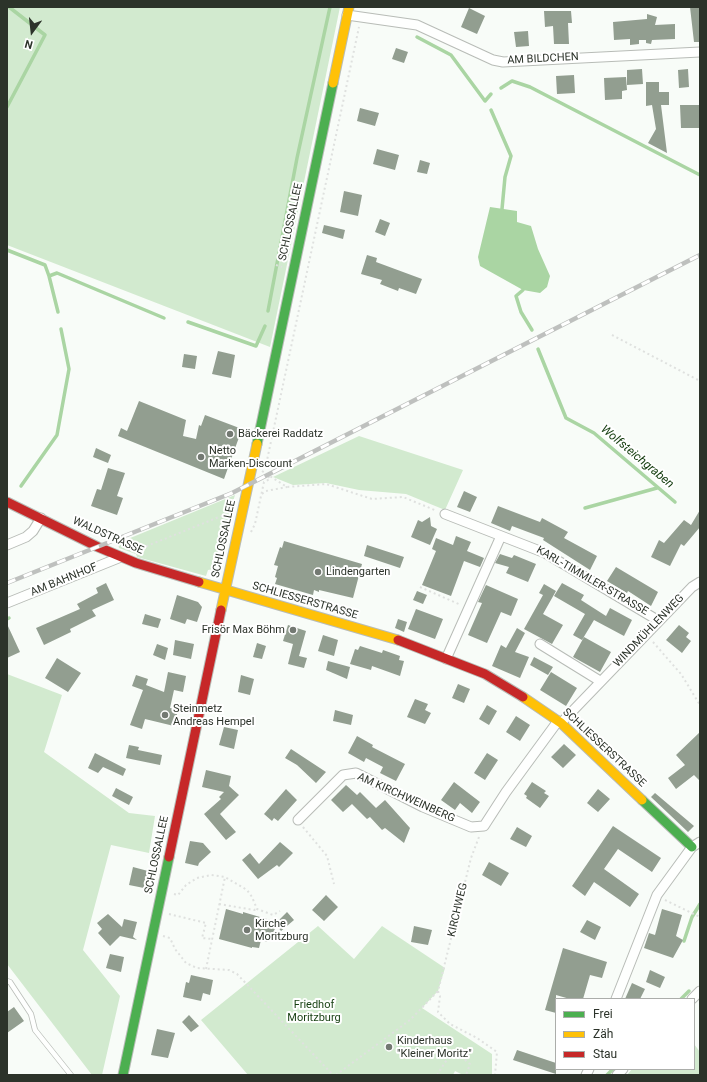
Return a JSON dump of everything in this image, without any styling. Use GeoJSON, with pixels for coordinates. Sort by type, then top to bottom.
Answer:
{"type":"FeatureCollection","features":[{"type":"Feature","properties":{"kind":"main road","name":"SCHLOSSALLEE"},"geometry":{"type":"LineString","coordinates":[[122,1075],[348,11]]}},
{"type":"Feature","properties":{"kind":"main road","name":"WALDSTRASSE"},"geometry":{"type":"LineString","coordinates":[[7,502],[121,557],[226,591]]}},
{"type":"Feature","properties":{"kind":"main road","name":"SCHLIESSERSTRASSE"},"geometry":{"type":"LineString","coordinates":[[226,591],[384,635],[484,674],[506,685],[559,722],[696,845]]}},
{"type":"Feature","properties":{"kind":"street","name":"AM BILDCHEN"},"geometry":{"type":"LineString","coordinates":[[348,11],[361,17],[417,25],[493,60],[503,62],[700,52]]}},
{"type":"Feature","properties":{"kind":"street","name":"KARL-TIMMLER-STRASSE"},"geometry":{"type":"LineString","coordinates":[[445,514],[545,553],[659,621]]}},
{"type":"Feature","properties":{"kind":"street"},"geometry":{"type":"LineString","coordinates":[[7,545],[26,537],[33,531],[41,518]]}},
{"type":"Feature","properties":{"kind":"street"},"geometry":{"type":"LineString","coordinates":[[446,659],[501,536]]}},
{"type":"Feature","properties":{"kind":"street","name":"AM BAHNHOF"},"geometry":{"type":"LineString","coordinates":[[7,603],[121,557]]}},
{"type":"Feature","properties":{"kind":"street","name":"WINDMÜHLENWEG"},"geometry":{"type":"LineString","coordinates":[[559,722],[692,587],[700,582]]}},
{"type":"Feature","properties":{"kind":"street"},"geometry":{"type":"LineString","coordinates":[[540,644],[600,682]]}},
{"type":"Feature","properties":{"kind":"street"},"geometry":{"type":"LineString","coordinates":[[484,826],[506,792],[559,722]]}},
{"type":"Feature","properties":{"kind":"street","name":"AM KIRCHWEINBERG"},"geometry":{"type":"LineString","coordinates":[[298,820],[343,775],[356,774],[423,807],[471,827],[484,826]]}},
{"type":"Feature","properties":{"kind":"street"},"geometry":{"type":"LineString","coordinates":[[616,998],[647,917],[657,895],[696,845]]}},
{"type":"Feature","properties":{"kind":"lane"},"geometry":{"type":"LineString","coordinates":[[7,981],[10,982],[31,1014],[34,1030],[72,1075]]}},
{"type":"Feature","properties":{"kind":"path"},"geometry":{"type":"LineString","coordinates":[[287,487],[259,469],[266,465],[361,17]]}},
{"type":"Feature","properties":{"kind":"path"},"geometry":{"type":"LineString","coordinates":[[612,336],[700,381]]}},
{"type":"Feature","properties":{"kind":"path"},"geometry":{"type":"LineString","coordinates":[[255,524],[264,482],[270,479],[268,475]]}},
{"type":"Feature","properties":{"kind":"path"},"geometry":{"type":"LineString","coordinates":[[261,495],[266,491],[287,487],[326,484],[372,499],[403,497],[445,514]]}},
{"type":"Feature","properties":{"kind":"path"},"geometry":{"type":"LineString","coordinates":[[121,557],[243,509]]}},
{"type":"Feature","properties":{"kind":"path"},"geometry":{"type":"LineString","coordinates":[[420,587],[469,608]]}},
{"type":"Feature","properties":{"kind":"path"},"geometry":{"type":"LineString","coordinates":[[436,595],[437,590]]}},
{"type":"Feature","properties":{"kind":"path"},"geometry":{"type":"LineString","coordinates":[[646,634],[682,674],[700,705]]}},
{"type":"Feature","properties":{"kind":"path"},"geometry":{"type":"LineString","coordinates":[[298,820],[327,856],[334,884]]}},
{"type":"Feature","properties":{"kind":"path","name":"KIRCHWEG"},"geometry":{"type":"LineString","coordinates":[[484,826],[471,858],[438,991],[440,996],[438,1012],[450,1024],[477,1038],[498,1052],[495,1075]]}},
{"type":"Feature","properties":{"kind":"path"},"geometry":{"type":"LineString","coordinates":[[161,894],[178,895],[186,885],[197,878],[211,875],[225,877],[247,890],[257,909]]}},
{"type":"Feature","properties":{"kind":"path"},"geometry":{"type":"LineString","coordinates":[[206,968],[225,877]]}},
{"type":"Feature","properties":{"kind":"path"},"geometry":{"type":"LineString","coordinates":[[657,895],[700,917]]}},
{"type":"Feature","properties":{"kind":"path"},"geometry":{"type":"LineString","coordinates":[[219,904],[254,910],[257,909],[273,915],[280,911]]}},
{"type":"Feature","properties":{"kind":"path"},"geometry":{"type":"LineString","coordinates":[[182,917],[206,923],[202,938],[212,940]]}},
{"type":"Feature","properties":{"kind":"path"},"geometry":{"type":"LineString","coordinates":[[152,933],[170,938],[175,950],[186,963],[197,968],[229,970],[236,974],[332,1075]]}},
{"type":"Feature","properties":{"kind":"path"},"geometry":{"type":"LineString","coordinates":[[336,1075],[410,1020],[438,991]]}},
{"type":"Feature","properties":{"kind":"path"},"geometry":{"type":"LineString","coordinates":[[437,1075],[452,1050],[470,1064],[466,1075]]}},
{"type":"Feature","properties":{"kind":"green space"},"geometry":{"type":"Polygon","coordinates":[[[7,7],[340,7],[270,347],[7,245],[7,7]]]}},
{"type":"Feature","properties":{"kind":"green space"},"geometry":{"type":"Polygon","coordinates":[[[359,436],[463,470],[445,510],[406,494],[359,490],[326,483],[293,485],[273,477],[359,436]]]}},
{"type":"Feature","properties":{"kind":"green space"},"geometry":{"type":"Polygon","coordinates":[[[235,495],[217,555],[214,555],[212,563],[215,564],[214,569],[208,570],[206,576],[137,557],[136,554],[119,548],[118,543],[235,495]]]}},
{"type":"Feature","properties":{"kind":"green space"},"geometry":{"type":"Polygon","coordinates":[[[7,674],[62,695],[44,752],[129,813],[155,816],[149,853],[111,845],[83,950],[120,996],[102,1075],[92,1075],[7,964],[7,674]]]}},
{"type":"Feature","properties":{"kind":"green space","name":"Friedhof Moritzburg"},"geometry":{"type":"Polygon","coordinates":[[[318,926],[354,959],[382,926],[445,968],[438,991],[422,1008],[492,1054],[492,1075],[463,1075],[455,1071],[453,1075],[248,1075],[201,1020],[318,926]]]}},
{"type":"Feature","properties":{"kind":"green space"},"geometry":{"type":"Polygon","coordinates":[[[695,1045],[700,1052],[700,1075],[627,1075],[631,1070],[695,1070],[695,1045]]]}},
{"type":"Feature","properties":{"kind":"shaded area"},"geometry":{"type":"Polygon","coordinates":[[[490,207],[517,211],[517,222],[531,226],[538,249],[550,276],[547,287],[540,293],[523,290],[480,266],[478,257],[490,207]]]}},
{"type":"Feature","properties":{"kind":"building"},"geometry":{"type":"Polygon","coordinates":[[[690,7],[700,7],[700,42],[694,42],[690,7]]]}},
{"type":"Feature","properties":{"kind":"building"},"geometry":{"type":"Polygon","coordinates":[[[469,8],[485,16],[477,34],[461,27],[469,8]]]}},
{"type":"Feature","properties":{"kind":"building"},"geometry":{"type":"Polygon","coordinates":[[[544,11],[571,11],[572,23],[568,23],[569,44],[554,44],[553,26],[545,27],[544,11]]]}},
{"type":"Feature","properties":{"kind":"building"},"geometry":{"type":"Polygon","coordinates":[[[647,14],[657,17],[655,25],[675,24],[675,39],[652,40],[651,44],[646,43],[646,40],[639,40],[639,44],[630,45],[630,39],[614,40],[613,22],[647,19],[647,14]]]}},
{"type":"Feature","properties":{"kind":"building"},"geometry":{"type":"Polygon","coordinates":[[[528,31],[529,46],[516,47],[514,32],[528,31]]]}},
{"type":"Feature","properties":{"kind":"building"},"geometry":{"type":"Polygon","coordinates":[[[396,48],[408,52],[404,63],[392,59],[396,48]]]}},
{"type":"Feature","properties":{"kind":"building"},"geometry":{"type":"Polygon","coordinates":[[[642,69],[643,84],[627,85],[627,70],[642,69]]]}},
{"type":"Feature","properties":{"kind":"building"},"geometry":{"type":"Polygon","coordinates":[[[688,69],[689,87],[679,88],[678,70],[688,69]]]}},
{"type":"Feature","properties":{"kind":"building"},"geometry":{"type":"Polygon","coordinates":[[[574,75],[575,93],[557,94],[556,76],[574,75]]]}},
{"type":"Feature","properties":{"kind":"building"},"geometry":{"type":"Polygon","coordinates":[[[626,77],[627,90],[622,91],[622,99],[605,100],[604,78],[626,77]]]}},
{"type":"Feature","properties":{"kind":"building"},"geometry":{"type":"Polygon","coordinates":[[[646,82],[659,82],[659,92],[669,92],[669,105],[661,105],[667,153],[648,143],[656,129],[652,105],[646,106],[646,82]]]}},
{"type":"Feature","properties":{"kind":"building"},"geometry":{"type":"Polygon","coordinates":[[[680,105],[700,105],[700,128],[681,128],[680,105]]]}},
{"type":"Feature","properties":{"kind":"building"},"geometry":{"type":"Polygon","coordinates":[[[360,108],[379,113],[375,126],[357,121],[360,108]]]}},
{"type":"Feature","properties":{"kind":"building"},"geometry":{"type":"Polygon","coordinates":[[[377,149],[399,155],[395,170],[373,164],[377,149]]]}},
{"type":"Feature","properties":{"kind":"building"},"geometry":{"type":"Polygon","coordinates":[[[420,160],[430,163],[427,174],[417,172],[420,160]]]}},
{"type":"Feature","properties":{"kind":"building"},"geometry":{"type":"Polygon","coordinates":[[[344,191],[362,195],[358,216],[340,212],[344,191]]]}},
{"type":"Feature","properties":{"kind":"building"},"geometry":{"type":"Polygon","coordinates":[[[380,219],[390,223],[385,236],[375,232],[380,219]]]}},
{"type":"Feature","properties":{"kind":"building"},"geometry":{"type":"Polygon","coordinates":[[[324,225],[345,230],[343,239],[322,233],[324,225]]]}},
{"type":"Feature","properties":{"kind":"building"},"geometry":{"type":"Polygon","coordinates":[[[367,255],[377,258],[376,262],[422,279],[416,294],[399,288],[398,291],[380,284],[382,280],[361,274],[367,255]]]}},
{"type":"Feature","properties":{"kind":"building"},"geometry":{"type":"Polygon","coordinates":[[[218,351],[235,355],[231,378],[212,374],[218,351]]]}},
{"type":"Feature","properties":{"kind":"building"},"geometry":{"type":"Polygon","coordinates":[[[184,354],[197,356],[195,369],[182,367],[184,354]]]}},
{"type":"Feature","properties":{"kind":"building","name":"Netto Marken-Discount"},"geometry":{"type":"Polygon","coordinates":[[[139,401],[186,420],[183,436],[196,439],[199,425],[201,426],[205,415],[242,429],[224,479],[118,436],[121,428],[127,431],[139,401]]]}},
{"type":"Feature","properties":{"kind":"building"},"geometry":{"type":"Polygon","coordinates":[[[96,448],[111,455],[108,463],[93,457],[96,448]]]}},
{"type":"Feature","properties":{"kind":"building"},"geometry":{"type":"Polygon","coordinates":[[[108,468],[125,473],[117,496],[123,498],[117,515],[91,506],[97,489],[101,490],[108,468]]]}},
{"type":"Feature","properties":{"kind":"building"},"geometry":{"type":"Polygon","coordinates":[[[464,491],[477,497],[470,512],[457,507],[464,491]]]}},
{"type":"Feature","properties":{"kind":"building"},"geometry":{"type":"Polygon","coordinates":[[[498,506],[540,522],[542,518],[568,532],[564,538],[597,556],[590,570],[543,540],[544,538],[512,526],[510,531],[491,523],[498,506]]]}},
{"type":"Feature","properties":{"kind":"building"},"geometry":{"type":"Polygon","coordinates":[[[700,510],[700,527],[684,546],[681,544],[670,566],[651,557],[659,540],[664,543],[684,520],[691,525],[700,510]]]}},
{"type":"Feature","properties":{"kind":"building"},"geometry":{"type":"Polygon","coordinates":[[[430,517],[431,526],[437,529],[430,545],[411,537],[418,520],[422,522],[430,517]]]}},
{"type":"Feature","properties":{"kind":"building"},"geometry":{"type":"Polygon","coordinates":[[[456,536],[471,542],[467,551],[484,558],[480,567],[464,561],[451,596],[422,585],[436,551],[432,549],[436,538],[453,545],[456,536]]]}},
{"type":"Feature","properties":{"kind":"building","name":"Lindengarten"},"geometry":{"type":"Polygon","coordinates":[[[284,541],[362,564],[353,598],[319,590],[319,592],[314,590],[313,595],[275,584],[278,566],[274,565],[280,547],[282,548],[284,541]]]}},
{"type":"Feature","properties":{"kind":"building"},"geometry":{"type":"Polygon","coordinates":[[[367,545],[404,557],[400,568],[364,556],[367,545]]]}},
{"type":"Feature","properties":{"kind":"building"},"geometry":{"type":"Polygon","coordinates":[[[500,554],[512,558],[514,555],[536,564],[528,582],[506,573],[509,567],[495,563],[500,554]]]}},
{"type":"Feature","properties":{"kind":"building"},"geometry":{"type":"Polygon","coordinates":[[[616,567],[658,592],[651,606],[628,591],[627,593],[607,581],[616,567]]]}},
{"type":"Feature","properties":{"kind":"building"},"geometry":{"type":"Polygon","coordinates":[[[106,583],[114,600],[92,610],[96,616],[70,629],[71,632],[44,645],[36,628],[80,609],[77,604],[98,593],[96,588],[106,583]]]}},
{"type":"Feature","properties":{"kind":"building"},"geometry":{"type":"Polygon","coordinates":[[[562,583],[584,595],[581,600],[606,616],[610,608],[632,620],[624,636],[594,620],[582,640],[573,635],[585,614],[554,596],[562,583]]]}},
{"type":"Feature","properties":{"kind":"building"},"geometry":{"type":"Polygon","coordinates":[[[544,584],[556,591],[543,614],[563,625],[552,644],[524,629],[543,595],[539,593],[544,584]]]}},
{"type":"Feature","properties":{"kind":"building"},"geometry":{"type":"Polygon","coordinates":[[[486,585],[518,599],[511,616],[501,612],[487,643],[468,635],[482,603],[478,602],[486,585]]]}},
{"type":"Feature","properties":{"kind":"building"},"geometry":{"type":"Polygon","coordinates":[[[417,591],[427,595],[423,604],[413,600],[417,591]]]}},
{"type":"Feature","properties":{"kind":"building"},"geometry":{"type":"Polygon","coordinates":[[[177,595],[198,602],[202,607],[197,622],[187,619],[185,624],[170,619],[177,595]]]}},
{"type":"Feature","properties":{"kind":"building"},"geometry":{"type":"Polygon","coordinates":[[[416,609],[443,619],[435,639],[408,629],[416,609]]]}},
{"type":"Feature","properties":{"kind":"building"},"geometry":{"type":"Polygon","coordinates":[[[145,614],[161,619],[158,628],[142,624],[145,614]]]}},
{"type":"Feature","properties":{"kind":"building"},"geometry":{"type":"Polygon","coordinates":[[[398,619],[407,622],[404,632],[395,628],[398,619]]]}},
{"type":"Feature","properties":{"kind":"building"},"geometry":{"type":"Polygon","coordinates":[[[7,624],[20,652],[7,658],[7,624]]]}},
{"type":"Feature","properties":{"kind":"building"},"geometry":{"type":"Polygon","coordinates":[[[288,625],[306,631],[299,656],[307,658],[304,668],[288,664],[293,644],[283,641],[288,625]]]}},
{"type":"Feature","properties":{"kind":"building"},"geometry":{"type":"Polygon","coordinates":[[[679,625],[689,633],[686,637],[691,641],[682,653],[666,640],[679,625]]]}},
{"type":"Feature","properties":{"kind":"building"},"geometry":{"type":"Polygon","coordinates":[[[517,628],[525,633],[515,652],[529,657],[520,678],[492,666],[501,645],[506,648],[517,628]]]}},
{"type":"Feature","properties":{"kind":"building"},"geometry":{"type":"Polygon","coordinates":[[[323,635],[338,640],[334,656],[318,651],[323,635]]]}},
{"type":"Feature","properties":{"kind":"building"},"geometry":{"type":"Polygon","coordinates":[[[584,637],[611,652],[600,672],[573,657],[584,637]]]}},
{"type":"Feature","properties":{"kind":"building"},"geometry":{"type":"Polygon","coordinates":[[[175,640],[194,644],[191,659],[173,655],[175,640]]]}},
{"type":"Feature","properties":{"kind":"building"},"geometry":{"type":"Polygon","coordinates":[[[257,643],[266,646],[262,659],[253,657],[257,643]]]}},
{"type":"Feature","properties":{"kind":"building"},"geometry":{"type":"Polygon","coordinates":[[[157,644],[168,648],[165,660],[153,655],[157,644]]]}},
{"type":"Feature","properties":{"kind":"building"},"geometry":{"type":"Polygon","coordinates":[[[360,646],[382,653],[383,650],[400,656],[399,660],[404,661],[400,676],[372,666],[371,670],[350,664],[355,649],[358,650],[360,646]]]}},
{"type":"Feature","properties":{"kind":"building"},"geometry":{"type":"Polygon","coordinates":[[[534,657],[553,667],[548,675],[530,665],[534,657]]]}},
{"type":"Feature","properties":{"kind":"building"},"geometry":{"type":"Polygon","coordinates":[[[57,658],[81,673],[68,692],[45,678],[57,658]]]}},
{"type":"Feature","properties":{"kind":"building"},"geometry":{"type":"Polygon","coordinates":[[[328,661],[350,667],[347,679],[326,670],[328,661]]]}},
{"type":"Feature","properties":{"kind":"building"},"geometry":{"type":"Polygon","coordinates":[[[168,672],[186,676],[183,692],[174,690],[170,708],[178,710],[174,726],[145,719],[142,729],[130,725],[143,690],[132,686],[136,675],[148,679],[146,685],[164,692],[168,672]]]}},
{"type":"Feature","properties":{"kind":"building"},"geometry":{"type":"Polygon","coordinates":[[[551,672],[577,688],[566,706],[540,690],[551,672]]]}},
{"type":"Feature","properties":{"kind":"building"},"geometry":{"type":"Polygon","coordinates":[[[241,675],[254,679],[250,695],[238,692],[241,675]]]}},
{"type":"Feature","properties":{"kind":"building"},"geometry":{"type":"Polygon","coordinates":[[[458,684],[470,689],[464,703],[452,698],[458,684]]]}},
{"type":"Feature","properties":{"kind":"building"},"geometry":{"type":"Polygon","coordinates":[[[415,699],[428,704],[425,710],[431,713],[425,724],[407,717],[415,699]]]}},
{"type":"Feature","properties":{"kind":"building"},"geometry":{"type":"Polygon","coordinates":[[[487,705],[497,711],[489,725],[479,719],[487,705]]]}},
{"type":"Feature","properties":{"kind":"building"},"geometry":{"type":"Polygon","coordinates":[[[335,710],[353,715],[351,725],[333,721],[335,710]]]}},
{"type":"Feature","properties":{"kind":"building"},"geometry":{"type":"Polygon","coordinates":[[[516,716],[530,725],[520,741],[506,732],[516,716]]]}},
{"type":"Feature","properties":{"kind":"building"},"geometry":{"type":"Polygon","coordinates":[[[224,727],[238,730],[234,749],[219,745],[224,727]]]}},
{"type":"Feature","properties":{"kind":"building"},"geometry":{"type":"Polygon","coordinates":[[[700,732],[700,781],[694,775],[676,789],[668,778],[685,765],[676,755],[700,732]]]}},
{"type":"Feature","properties":{"kind":"building"},"geometry":{"type":"Polygon","coordinates":[[[357,736],[373,745],[372,747],[405,764],[396,781],[380,773],[383,767],[366,758],[364,762],[348,753],[357,736]]]}},
{"type":"Feature","properties":{"kind":"building"},"geometry":{"type":"Polygon","coordinates":[[[564,744],[576,755],[563,768],[551,757],[564,744]]]}},
{"type":"Feature","properties":{"kind":"building"},"geometry":{"type":"Polygon","coordinates":[[[129,745],[139,747],[138,750],[162,755],[160,765],[126,758],[129,745]]]}},
{"type":"Feature","properties":{"kind":"building"},"geometry":{"type":"Polygon","coordinates":[[[291,749],[326,772],[316,783],[297,765],[285,758],[291,749]]]}},
{"type":"Feature","properties":{"kind":"building"},"geometry":{"type":"Polygon","coordinates":[[[95,753],[126,769],[123,776],[103,767],[98,773],[88,768],[95,753]]]}},
{"type":"Feature","properties":{"kind":"building"},"geometry":{"type":"Polygon","coordinates":[[[487,753],[498,760],[485,780],[474,773],[487,753]]]}},
{"type":"Feature","properties":{"kind":"building"},"geometry":{"type":"Polygon","coordinates":[[[206,770],[231,776],[229,786],[239,795],[220,814],[236,832],[226,840],[204,814],[221,799],[219,797],[224,792],[202,787],[206,770]]]}},
{"type":"Feature","properties":{"kind":"building"},"geometry":{"type":"Polygon","coordinates":[[[454,782],[480,802],[472,813],[460,803],[455,810],[441,800],[454,782]]]}},
{"type":"Feature","properties":{"kind":"building"},"geometry":{"type":"Polygon","coordinates":[[[532,782],[546,791],[544,793],[549,796],[540,808],[526,798],[527,796],[524,794],[532,782]]]}},
{"type":"Feature","properties":{"kind":"building"},"geometry":{"type":"Polygon","coordinates":[[[346,785],[357,795],[360,792],[376,808],[385,800],[410,828],[404,843],[385,828],[382,830],[370,817],[367,819],[352,804],[343,812],[331,800],[346,785]]]}},
{"type":"Feature","properties":{"kind":"building"},"geometry":{"type":"Polygon","coordinates":[[[116,788],[133,797],[129,805],[112,796],[116,788]]]}},
{"type":"Feature","properties":{"kind":"building"},"geometry":{"type":"Polygon","coordinates":[[[286,789],[297,800],[278,821],[274,818],[272,821],[264,814],[286,789]]]}},
{"type":"Feature","properties":{"kind":"building"},"geometry":{"type":"Polygon","coordinates":[[[598,789],[610,799],[598,812],[587,803],[598,789]]]}},
{"type":"Feature","properties":{"kind":"building"},"geometry":{"type":"Polygon","coordinates":[[[655,793],[694,826],[688,832],[651,797],[655,793]]]}},
{"type":"Feature","properties":{"kind":"building"},"geometry":{"type":"Polygon","coordinates":[[[613,826],[661,858],[652,872],[618,849],[604,869],[639,894],[630,907],[594,882],[585,896],[572,886],[613,826]]]}},
{"type":"Feature","properties":{"kind":"building"},"geometry":{"type":"Polygon","coordinates":[[[517,827],[532,836],[526,847],[510,839],[517,827]]]}},
{"type":"Feature","properties":{"kind":"building"},"geometry":{"type":"Polygon","coordinates":[[[190,841],[203,843],[211,852],[199,863],[198,866],[185,863],[190,841]]]}},
{"type":"Feature","properties":{"kind":"building"},"geometry":{"type":"Polygon","coordinates":[[[280,842],[293,853],[279,867],[277,865],[258,879],[242,860],[250,853],[259,864],[280,842]]]}},
{"type":"Feature","properties":{"kind":"building"},"geometry":{"type":"Polygon","coordinates":[[[489,862],[509,873],[501,886],[482,875],[489,862]]]}},
{"type":"Feature","properties":{"kind":"building"},"geometry":{"type":"Polygon","coordinates":[[[133,867],[148,871],[144,888],[129,885],[133,867]]]}},
{"type":"Feature","properties":{"kind":"building"},"geometry":{"type":"Polygon","coordinates":[[[326,895],[338,907],[324,921],[312,910],[326,895]]]}},
{"type":"Feature","properties":{"kind":"building","name":"Kirche Moritzburg"},"geometry":{"type":"Polygon","coordinates":[[[226,909],[243,914],[243,912],[277,922],[287,912],[294,920],[281,931],[276,925],[272,938],[267,942],[261,940],[259,948],[252,948],[219,939],[226,909]]]}},
{"type":"Feature","properties":{"kind":"building"},"geometry":{"type":"Polygon","coordinates":[[[662,909],[682,915],[676,936],[683,940],[673,958],[644,948],[649,933],[655,935],[662,909]]]}},
{"type":"Feature","properties":{"kind":"building"},"geometry":{"type":"Polygon","coordinates":[[[108,914],[122,927],[124,919],[137,922],[133,937],[137,940],[120,936],[110,946],[98,933],[102,929],[97,923],[108,914]]]}},
{"type":"Feature","properties":{"kind":"building"},"geometry":{"type":"Polygon","coordinates":[[[587,920],[601,927],[595,940],[580,932],[587,920]]]}},
{"type":"Feature","properties":{"kind":"building"},"geometry":{"type":"Polygon","coordinates":[[[414,926],[432,930],[428,945],[411,942],[414,926]]]}},
{"type":"Feature","properties":{"kind":"building"},"geometry":{"type":"Polygon","coordinates":[[[563,948],[607,962],[602,978],[590,975],[583,998],[566,998],[556,995],[555,1013],[545,1010],[563,948]]]}},
{"type":"Feature","properties":{"kind":"building"},"geometry":{"type":"Polygon","coordinates":[[[110,954],[124,957],[121,972],[106,968],[110,954]]]}},
{"type":"Feature","properties":{"kind":"building"},"geometry":{"type":"Polygon","coordinates":[[[650,970],[665,977],[660,988],[646,982],[650,970]]]}},
{"type":"Feature","properties":{"kind":"building"},"geometry":{"type":"Polygon","coordinates":[[[191,975],[213,980],[210,995],[203,993],[201,1001],[183,997],[186,982],[189,983],[191,975]]]}},
{"type":"Feature","properties":{"kind":"building"},"geometry":{"type":"Polygon","coordinates":[[[632,983],[645,989],[640,998],[625,998],[632,983]]]}},
{"type":"Feature","properties":{"kind":"building"},"geometry":{"type":"Polygon","coordinates":[[[14,1007],[24,1021],[7,1033],[7,1012],[14,1007]]]}},
{"type":"Feature","properties":{"kind":"building"},"geometry":{"type":"Polygon","coordinates":[[[189,1015],[199,1026],[191,1032],[182,1022],[189,1015]]]}},
{"type":"Feature","properties":{"kind":"building"},"geometry":{"type":"Polygon","coordinates":[[[157,1029],[175,1033],[168,1058],[151,1055],[157,1029]]]}},
{"type":"Feature","properties":{"kind":"building"},"geometry":{"type":"Polygon","coordinates":[[[517,1050],[555,1063],[556,1074],[513,1060],[517,1050]]]}},
{"type":"Feature","properties":{"kind":"waterway"},"geometry":{"type":"LineString","coordinates":[[7,107],[45,35],[9,7]]}},
{"type":"Feature","properties":{"kind":"waterway"},"geometry":{"type":"LineString","coordinates":[[268,311],[297,158],[330,7]]}},
{"type":"Feature","properties":{"kind":"waterway","name":"Wolfsteichgraben"},"geometry":{"type":"LineString","coordinates":[[417,37],[451,55],[485,101],[491,94]]}},
{"type":"Feature","properties":{"kind":"waterway"},"geometry":{"type":"LineString","coordinates":[[501,88],[512,81],[530,87],[700,175]]}},
{"type":"Feature","properties":{"kind":"waterway","name":"Wolfsteichgraben"},"geometry":{"type":"LineString","coordinates":[[491,110],[511,156],[505,177],[502,209]]}},
{"type":"Feature","properties":{"kind":"waterway"},"geometry":{"type":"LineString","coordinates":[[7,250],[45,265],[49,276],[57,273],[164,318]]}},
{"type":"Feature","properties":{"kind":"waterway"},"geometry":{"type":"LineString","coordinates":[[49,276],[58,312]]}},
{"type":"Feature","properties":{"kind":"waterway","name":"Wolfsteichgraben"},"geometry":{"type":"LineString","coordinates":[[523,290],[516,296],[521,312],[532,330]]}},
{"type":"Feature","properties":{"kind":"waterway"},"geometry":{"type":"LineString","coordinates":[[188,322],[256,346],[265,326]]}},
{"type":"Feature","properties":{"kind":"waterway"},"geometry":{"type":"LineString","coordinates":[[21,486],[57,435],[69,369],[61,329]]}},
{"type":"Feature","properties":{"kind":"waterway","name":"Wolfsteichgraben"},"geometry":{"type":"LineString","coordinates":[[538,349],[566,418],[594,433],[675,502]]}},
{"type":"Feature","properties":{"kind":"waterway"},"geometry":{"type":"LineString","coordinates":[[585,508],[657,488]]}},
{"type":"Feature","properties":{"kind":"waterway"},"geometry":{"type":"LineString","coordinates":[[684,941],[692,917],[700,904]]}},
{"type":"Feature","properties":{"kind":"waterway"},"geometry":{"type":"LineString","coordinates":[[682,998],[689,991]]}},
{"type":"Feature","properties":{"kind":"waterway"},"geometry":{"type":"LineString","coordinates":[[607,1075],[612,1070]]}},
{"type":"Feature","properties":{"kind":"railway"},"geometry":{"type":"LineString","coordinates":[[7,583],[232,493],[700,255]]}},
{"type":"Feature","properties":{"kind":"traffic: fast"},"geometry":{"type":"LineString","coordinates":[[257,444],[333,83]]}},
{"type":"Feature","properties":{"kind":"traffic: fast"},"geometry":{"type":"LineString","coordinates":[[642,800],[692,847]]}},
{"type":"Feature","properties":{"kind":"traffic: fast"},"geometry":{"type":"LineString","coordinates":[[123,1075],[169,857]]}},
{"type":"Feature","properties":{"kind":"traffic: slow"},"geometry":{"type":"LineString","coordinates":[[333,83],[349,7]]}},
{"type":"Feature","properties":{"kind":"traffic: slow"},"geometry":{"type":"LineString","coordinates":[[221,610],[257,444]]}},
{"type":"Feature","properties":{"kind":"traffic: slow"},"geometry":{"type":"LineString","coordinates":[[199,582],[398,640]]}},
{"type":"Feature","properties":{"kind":"traffic: slow"},"geometry":{"type":"LineString","coordinates":[[523,697],[561,723],[642,800]]}},
{"type":"Feature","properties":{"kind":"traffic: jam"},"geometry":{"type":"LineString","coordinates":[[7,502],[98,547],[136,563],[199,582]]}},
{"type":"Feature","properties":{"kind":"traffic: jam"},"geometry":{"type":"LineString","coordinates":[[169,857],[221,610]]}},
{"type":"Feature","properties":{"kind":"traffic: jam"},"geometry":{"type":"LineString","coordinates":[[398,640],[485,674],[523,697]]}},
{"type":"Feature","properties":{"kind":"place","name":"Bäckerei Raddatz"},"geometry":{"type":"Point","coordinates":[230,434]}},
{"type":"Feature","properties":{"kind":"place","name":"Netto Marken-Discount"},"geometry":{"type":"Point","coordinates":[201,457]}},
{"type":"Feature","properties":{"kind":"place","name":"Lindengarten"},"geometry":{"type":"Point","coordinates":[318,572]}},
{"type":"Feature","properties":{"kind":"place","name":"Frisör Max Böhm"},"geometry":{"type":"Point","coordinates":[293,630]}},
{"type":"Feature","properties":{"kind":"place","name":"Steinmetz Andreas Hempel"},"geometry":{"type":"Point","coordinates":[165,715]}},
{"type":"Feature","properties":{"kind":"place","name":"Kirche Moritzburg"},"geometry":{"type":"Point","coordinates":[247,930]}},
{"type":"Feature","properties":{"kind":"place","name":"Kinderhaus \"Kleiner Moritz\""},"geometry":{"type":"Point","coordinates":[389,1047]}}]}
